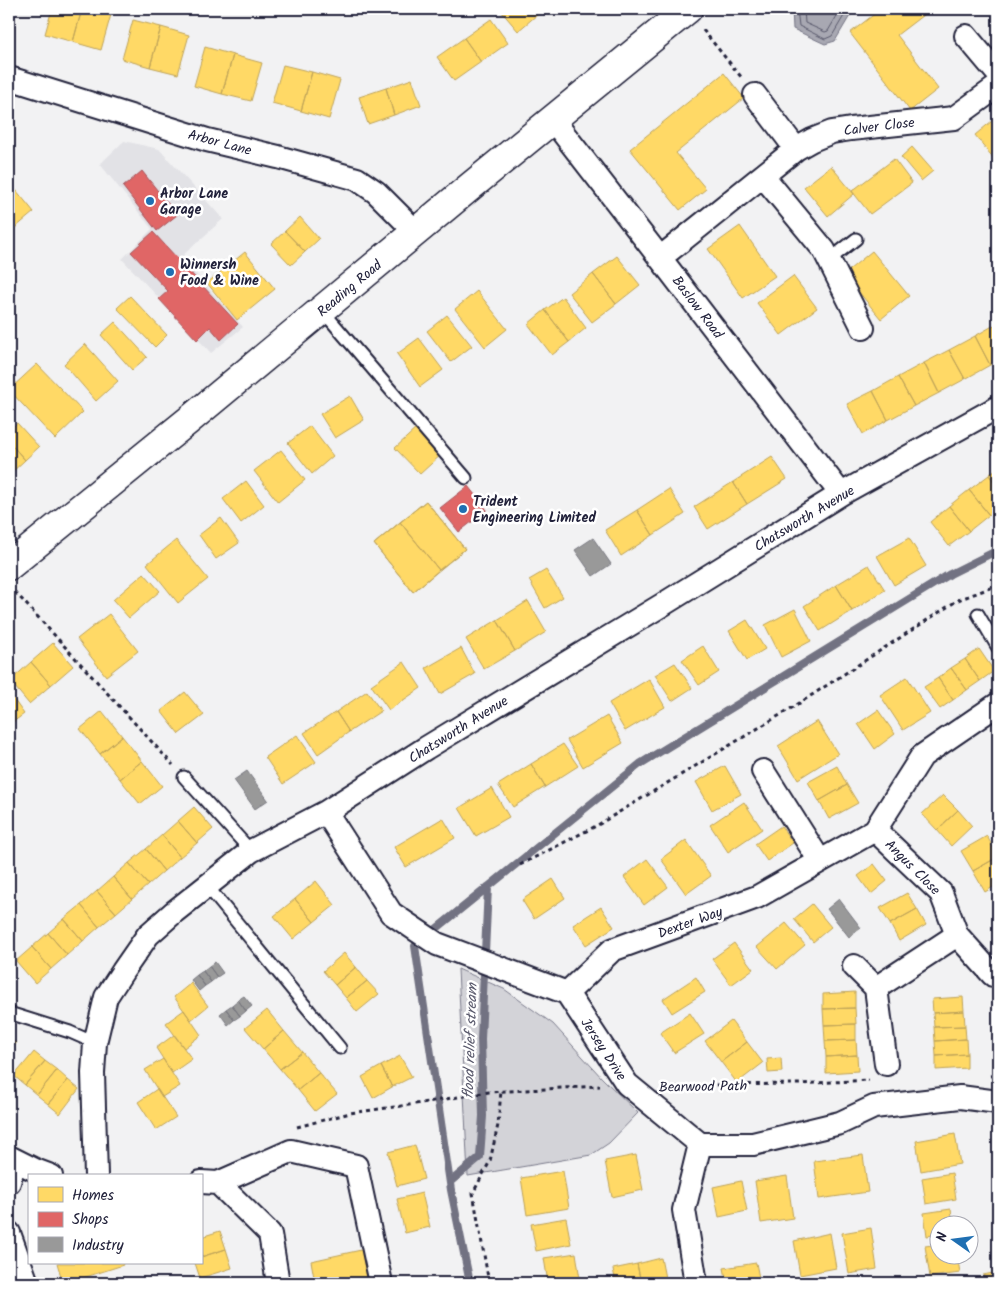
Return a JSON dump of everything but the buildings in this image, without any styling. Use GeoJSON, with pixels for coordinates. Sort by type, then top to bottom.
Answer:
{"type":"FeatureCollection","features":[{"type":"Feature","properties":{"kind":"main road","name":"Reading Road"},"geometry":{"type":"LineString","coordinates":[[9,566],[553,120],[695,18]]}},
{"type":"Feature","properties":{"kind":"street"},"geometry":{"type":"LineString","coordinates":[[966,36],[998,74]]}},
{"type":"Feature","properties":{"kind":"street","name":"Arbor Lane"},"geometry":{"type":"LineString","coordinates":[[9,78],[207,140],[278,157],[357,180],[376,192],[416,232]]}},
{"type":"Feature","properties":{"kind":"street","name":"Calver Close"},"geometry":{"type":"LineString","coordinates":[[660,258],[796,149],[812,140],[832,132],[851,129],[954,118],[998,86]]}},
{"type":"Feature","properties":{"kind":"street"},"geometry":{"type":"LineString","coordinates":[[755,95],[796,149]]}},
{"type":"Feature","properties":{"kind":"street","name":"Baslow Road"},"geometry":{"type":"LineString","coordinates":[[553,120],[840,494]]}},
{"type":"Feature","properties":{"kind":"street"},"geometry":{"type":"LineString","coordinates":[[764,176],[824,250],[863,328]]}},
{"type":"Feature","properties":{"kind":"street","name":"Chatsworth Avenue"},"geometry":{"type":"LineString","coordinates":[[96,1174],[94,1043],[106,997],[148,935],[174,912],[251,851],[326,812],[426,748],[662,605],[840,494],[998,407]]}},
{"type":"Feature","properties":{"kind":"street","name":"Dexter Way"},"geometry":{"type":"LineString","coordinates":[[566,993],[612,950],[757,897],[875,830],[922,756],[998,704]]}},
{"type":"Feature","properties":{"kind":"street"},"geometry":{"type":"LineString","coordinates":[[763,771],[820,862]]}},
{"type":"Feature","properties":{"kind":"street"},"geometry":{"type":"LineString","coordinates":[[326,812],[391,912],[437,944],[566,993]]}},
{"type":"Feature","properties":{"kind":"street","name":"Angus Close"},"geometry":{"type":"LineString","coordinates":[[875,830],[941,893],[957,935],[993,975],[998,972]]}},
{"type":"Feature","properties":{"kind":"street"},"geometry":{"type":"LineString","coordinates":[[876,988],[957,935]]}},
{"type":"Feature","properties":{"kind":"street"},"geometry":{"type":"LineString","coordinates":[[854,966],[876,988],[879,1072]]}},
{"type":"Feature","properties":{"kind":"street","name":"Jersey Drive"},"geometry":{"type":"LineString","coordinates":[[566,993],[627,1084],[700,1144]]}},
{"type":"Feature","properties":{"kind":"street"},"geometry":{"type":"LineString","coordinates":[[696,1283],[684,1210],[700,1144],[753,1144],[840,1123],[874,1107],[960,1096],[998,1102]]}},
{"type":"Feature","properties":{"kind":"street"},"geometry":{"type":"LineString","coordinates":[[278,1283],[270,1234],[210,1182],[291,1151],[356,1166],[381,1283]]}},
{"type":"Feature","properties":{"kind":"street"},"geometry":{"type":"LineString","coordinates":[[11,1166],[46,1174]]}},
{"type":"Feature","properties":{"kind":"street"},"geometry":{"type":"LineString","coordinates":[[9,1233],[27,1283]]}},
{"type":"Feature","properties":{"kind":"lane"},"geometry":{"type":"LineString","coordinates":[[829,260],[856,239]]}},
{"type":"Feature","properties":{"kind":"lane"},"geometry":{"type":"LineString","coordinates":[[322,310],[466,478]]}},
{"type":"Feature","properties":{"kind":"lane"},"geometry":{"type":"LineString","coordinates":[[978,614],[998,648]]}},
{"type":"Feature","properties":{"kind":"lane"},"geometry":{"type":"LineString","coordinates":[[184,777],[251,851]]}},
{"type":"Feature","properties":{"kind":"lane"},"geometry":{"type":"LineString","coordinates":[[207,886],[340,1048]]}},
{"type":"Feature","properties":{"kind":"lane"},"geometry":{"type":"LineString","coordinates":[[9,1013],[70,1032],[94,1043]]}},
{"type":"Feature","properties":{"kind":"path"},"geometry":{"type":"LineString","coordinates":[[695,18],[755,95]]}},
{"type":"Feature","properties":{"kind":"path"},"geometry":{"type":"LineString","coordinates":[[520,865],[596,826],[770,721],[958,600],[998,585]]}},
{"type":"Feature","properties":{"kind":"path"},"geometry":{"type":"LineString","coordinates":[[15,592],[184,777]]}},
{"type":"Feature","properties":{"kind":"path","name":"Bearwood Path"},"geometry":{"type":"LineString","coordinates":[[409,1105],[501,1091],[627,1084],[664,1088],[708,1085],[798,1084],[879,1072]]}},
{"type":"Feature","properties":{"kind":"path"},"geometry":{"type":"LineString","coordinates":[[988,1076],[998,1075]]}},
{"type":"Feature","properties":{"kind":"path"},"geometry":{"type":"LineString","coordinates":[[489,1283],[473,1193],[490,1161],[498,1125],[501,1091]]}},
{"type":"Feature","properties":{"kind":"shaded area"},"geometry":{"type":"Polygon","coordinates":[[[124,141],[159,149],[223,219],[181,257],[243,327],[211,353],[122,259],[152,229],[100,164],[124,141]]]}},
{"type":"Feature","properties":{"kind":"shaded area"},"geometry":{"type":"Polygon","coordinates":[[[458,969],[504,989],[553,1024],[602,1078],[638,1113],[609,1143],[591,1155],[468,1176],[458,969]]]}},
{"type":"Feature","properties":{"kind":"water"},"geometry":{"type":"Polygon","coordinates":[[[792,9],[854,9],[835,41],[825,44],[793,29],[792,9]]]}},
{"type":"Feature","properties":{"kind":"waterway"},"geometry":{"type":"LineString","coordinates":[[470,1283],[451,1190],[415,946],[640,764],[950,574],[998,550]]}},
{"type":"Feature","properties":{"kind":"waterway","name":"flood relief stream"},"geometry":{"type":"LineString","coordinates":[[450,1182],[480,1157],[483,1116],[481,1039],[488,887]]}},
{"type":"Feature","properties":{"kind":"place","name":"Arbor Lane Garage"},"geometry":{"type":"Point","coordinates":[150,201]}},
{"type":"Feature","properties":{"kind":"place","name":"Winnersh Food & Wine"},"geometry":{"type":"Point","coordinates":[170,272]}},
{"type":"Feature","properties":{"kind":"place","name":"Trident Engineering Limited"},"geometry":{"type":"Point","coordinates":[463,509]}}]}
